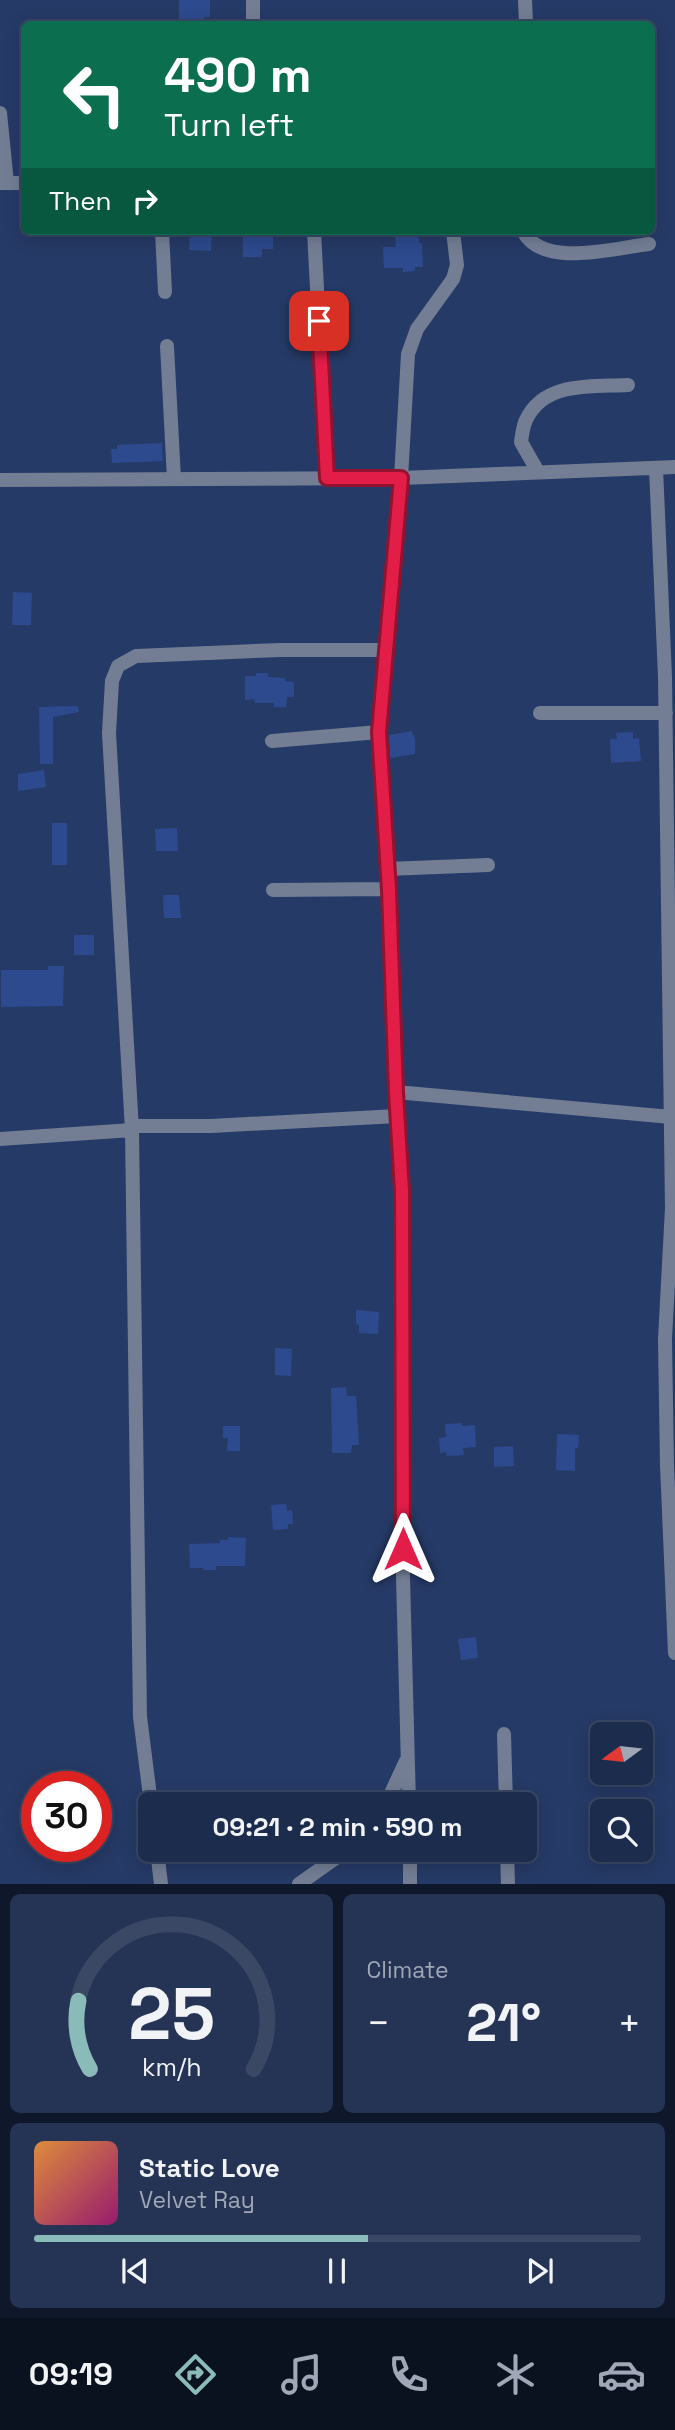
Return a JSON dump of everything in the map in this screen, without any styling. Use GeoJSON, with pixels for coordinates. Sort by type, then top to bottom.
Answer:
{"type":"FeatureCollection","features":[{"type":"Feature","properties":{"kind":"street"},"geometry":{"type":"LineString","coordinates":[[253,0],[253,21]]}},
{"type":"Feature","properties":{"kind":"street"},"geometry":{"type":"LineString","coordinates":[[525,0],[526,21]]}},
{"type":"Feature","properties":{"kind":"street"},"geometry":{"type":"LineString","coordinates":[[0,113],[4,183]]}},
{"type":"Feature","properties":{"kind":"street"},"geometry":{"type":"LineString","coordinates":[[162,235],[165,292]]}},
{"type":"Feature","properties":{"kind":"street"},"geometry":{"type":"LineString","coordinates":[[314,235],[327,478]]}},
{"type":"Feature","properties":{"kind":"street"},"geometry":{"type":"LineString","coordinates":[[410,1792],[403,1577],[402,1191],[379,732],[401,478],[408,354],[417,329],[453,279],[457,265],[453,235]]}},
{"type":"Feature","properties":{"kind":"street"},"geometry":{"type":"LineString","coordinates":[[527,235],[538,247],[551,252],[577,254],[649,244]]}},
{"type":"Feature","properties":{"kind":"street"},"geometry":{"type":"LineString","coordinates":[[167,346],[174,479]]}},
{"type":"Feature","properties":{"kind":"street"},"geometry":{"type":"LineString","coordinates":[[538,472],[521,442],[526,420],[544,396],[570,388],[628,385]]}},
{"type":"Feature","properties":{"kind":"street"},"geometry":{"type":"LineString","coordinates":[[0,480],[401,478],[675,467]]}},
{"type":"Feature","properties":{"kind":"street"},"geometry":{"type":"LineString","coordinates":[[656,468],[669,636],[666,713],[674,1208],[665,1339],[675,1653]]}},
{"type":"Feature","properties":{"kind":"street"},"geometry":{"type":"LineString","coordinates":[[149,1792],[140,1717],[132,1128],[109,733],[112,681],[118,666],[136,656],[281,650],[384,650]]}},
{"type":"Feature","properties":{"kind":"street"},"geometry":{"type":"LineString","coordinates":[[540,713],[666,713]]}},
{"type":"Feature","properties":{"kind":"street"},"geometry":{"type":"LineString","coordinates":[[272,741],[379,732]]}},
{"type":"Feature","properties":{"kind":"street"},"geometry":{"type":"LineString","coordinates":[[387,869],[488,865]]}},
{"type":"Feature","properties":{"kind":"street"},"geometry":{"type":"LineString","coordinates":[[273,890],[389,890]]}},
{"type":"Feature","properties":{"kind":"street"},"geometry":{"type":"LineString","coordinates":[[396,1092],[671,1117]]}},
{"type":"Feature","properties":{"kind":"street"},"geometry":{"type":"LineString","coordinates":[[0,1139],[132,1128],[397,1116]]}},
{"type":"Feature","properties":{"kind":"street"},"geometry":{"type":"LineString","coordinates":[[504,1734],[506,1792]]}},
{"type":"Feature","properties":{"kind":"street"},"geometry":{"type":"LineString","coordinates":[[392,1792],[408,1756]]}},
{"type":"Feature","properties":{"kind":"street"},"geometry":{"type":"LineString","coordinates":[[158,1862],[161,1884]]}},
{"type":"Feature","properties":{"kind":"street"},"geometry":{"type":"LineString","coordinates":[[299,1884],[330,1862]]}},
{"type":"Feature","properties":{"kind":"street"},"geometry":{"type":"LineString","coordinates":[[410,1862],[410,1884]]}},
{"type":"Feature","properties":{"kind":"street"},"geometry":{"type":"LineString","coordinates":[[507,1862],[508,1884]]}},
{"type":"Feature","properties":{"kind":"building"},"geometry":{"type":"Polygon","coordinates":[[[179,0],[210,0],[210,17],[204,17],[204,21],[179,19],[179,0]]]}},
{"type":"Feature","properties":{"kind":"building"},"geometry":{"type":"Polygon","coordinates":[[[190,235],[212,235],[211,251],[189,250],[190,235]]]}},
{"type":"Feature","properties":{"kind":"building"},"geometry":{"type":"Polygon","coordinates":[[[243,235],[273,235],[273,249],[262,249],[262,257],[243,257],[243,235]]]}},
{"type":"Feature","properties":{"kind":"building"},"geometry":{"type":"Polygon","coordinates":[[[395,235],[418,235],[419,243],[422,243],[423,267],[403,272],[403,268],[384,268],[383,247],[396,247],[395,235]]]}},
{"type":"Feature","properties":{"kind":"building"},"geometry":{"type":"Polygon","coordinates":[[[162,443],[163,461],[112,463],[111,449],[117,449],[117,445],[162,443]]]}},
{"type":"Feature","properties":{"kind":"building"},"geometry":{"type":"Polygon","coordinates":[[[13,592],[32,593],[31,625],[12,625],[13,592]]]}},
{"type":"Feature","properties":{"kind":"building"},"geometry":{"type":"Polygon","coordinates":[[[256,673],[268,673],[268,677],[285,678],[285,681],[294,682],[294,697],[287,697],[286,707],[274,707],[274,703],[255,703],[254,699],[245,700],[245,676],[256,676],[256,673]]]}},
{"type":"Feature","properties":{"kind":"building"},"geometry":{"type":"Polygon","coordinates":[[[78,706],[79,712],[53,717],[53,764],[40,764],[39,707],[78,706]]]}},
{"type":"Feature","properties":{"kind":"building"},"geometry":{"type":"Polygon","coordinates":[[[412,731],[415,754],[390,758],[389,735],[412,731]]]}},
{"type":"Feature","properties":{"kind":"building"},"geometry":{"type":"Polygon","coordinates":[[[633,732],[633,739],[639,738],[641,761],[611,763],[610,739],[617,739],[616,733],[633,732]]]}},
{"type":"Feature","properties":{"kind":"building"},"geometry":{"type":"Polygon","coordinates":[[[44,770],[46,787],[18,791],[18,774],[44,770]]]}},
{"type":"Feature","properties":{"kind":"building"},"geometry":{"type":"Polygon","coordinates":[[[52,823],[67,823],[67,865],[52,865],[52,823]]]}},
{"type":"Feature","properties":{"kind":"building"},"geometry":{"type":"Polygon","coordinates":[[[177,828],[178,851],[156,851],[155,829],[177,828]]]}},
{"type":"Feature","properties":{"kind":"building"},"geometry":{"type":"Polygon","coordinates":[[[163,895],[179,895],[181,918],[164,918],[163,895]]]}},
{"type":"Feature","properties":{"kind":"building"},"geometry":{"type":"Polygon","coordinates":[[[74,935],[94,935],[94,955],[74,955],[74,935]]]}},
{"type":"Feature","properties":{"kind":"building"},"geometry":{"type":"Polygon","coordinates":[[[48,966],[64,966],[63,1006],[1,1007],[1,970],[48,970],[48,966]]]}},
{"type":"Feature","properties":{"kind":"building"},"geometry":{"type":"Polygon","coordinates":[[[356,1310],[379,1312],[378,1334],[359,1333],[356,1310]]]}},
{"type":"Feature","properties":{"kind":"building"},"geometry":{"type":"Polygon","coordinates":[[[275,1348],[292,1349],[291,1376],[275,1375],[275,1348]]]}},
{"type":"Feature","properties":{"kind":"building"},"geometry":{"type":"Polygon","coordinates":[[[346,1387],[347,1396],[356,1396],[359,1445],[352,1445],[351,1453],[332,1453],[331,1388],[346,1387]]]}},
{"type":"Feature","properties":{"kind":"building"},"geometry":{"type":"Polygon","coordinates":[[[462,1423],[462,1426],[475,1425],[476,1447],[463,1448],[464,1455],[447,1456],[446,1452],[440,1453],[439,1438],[446,1437],[445,1424],[462,1423]]]}},
{"type":"Feature","properties":{"kind":"building"},"geometry":{"type":"Polygon","coordinates":[[[223,1426],[240,1426],[240,1451],[227,1451],[228,1438],[223,1438],[223,1426]]]}},
{"type":"Feature","properties":{"kind":"building"},"geometry":{"type":"Polygon","coordinates":[[[557,1434],[579,1435],[578,1448],[575,1448],[575,1471],[556,1470],[557,1434]]]}},
{"type":"Feature","properties":{"kind":"building"},"geometry":{"type":"Polygon","coordinates":[[[513,1446],[514,1466],[494,1467],[494,1447],[513,1446]]]}},
{"type":"Feature","properties":{"kind":"building"},"geometry":{"type":"Polygon","coordinates":[[[286,1504],[287,1511],[292,1510],[293,1524],[288,1524],[288,1529],[273,1530],[271,1505],[286,1504]]]}},
{"type":"Feature","properties":{"kind":"building"},"geometry":{"type":"Polygon","coordinates":[[[228,1537],[246,1538],[245,1566],[216,1566],[216,1570],[190,1568],[189,1544],[220,1543],[220,1540],[228,1540],[228,1537]]]}},
{"type":"Feature","properties":{"kind":"building"},"geometry":{"type":"Polygon","coordinates":[[[476,1637],[478,1658],[461,1660],[458,1639],[476,1637]]]}},
{"type":"Feature","properties":{"kind":"route"},"geometry":{"type":"LineString","coordinates":[[319,321],[327,478],[401,478],[379,732],[402,1191],[403,1549]]}}]}
